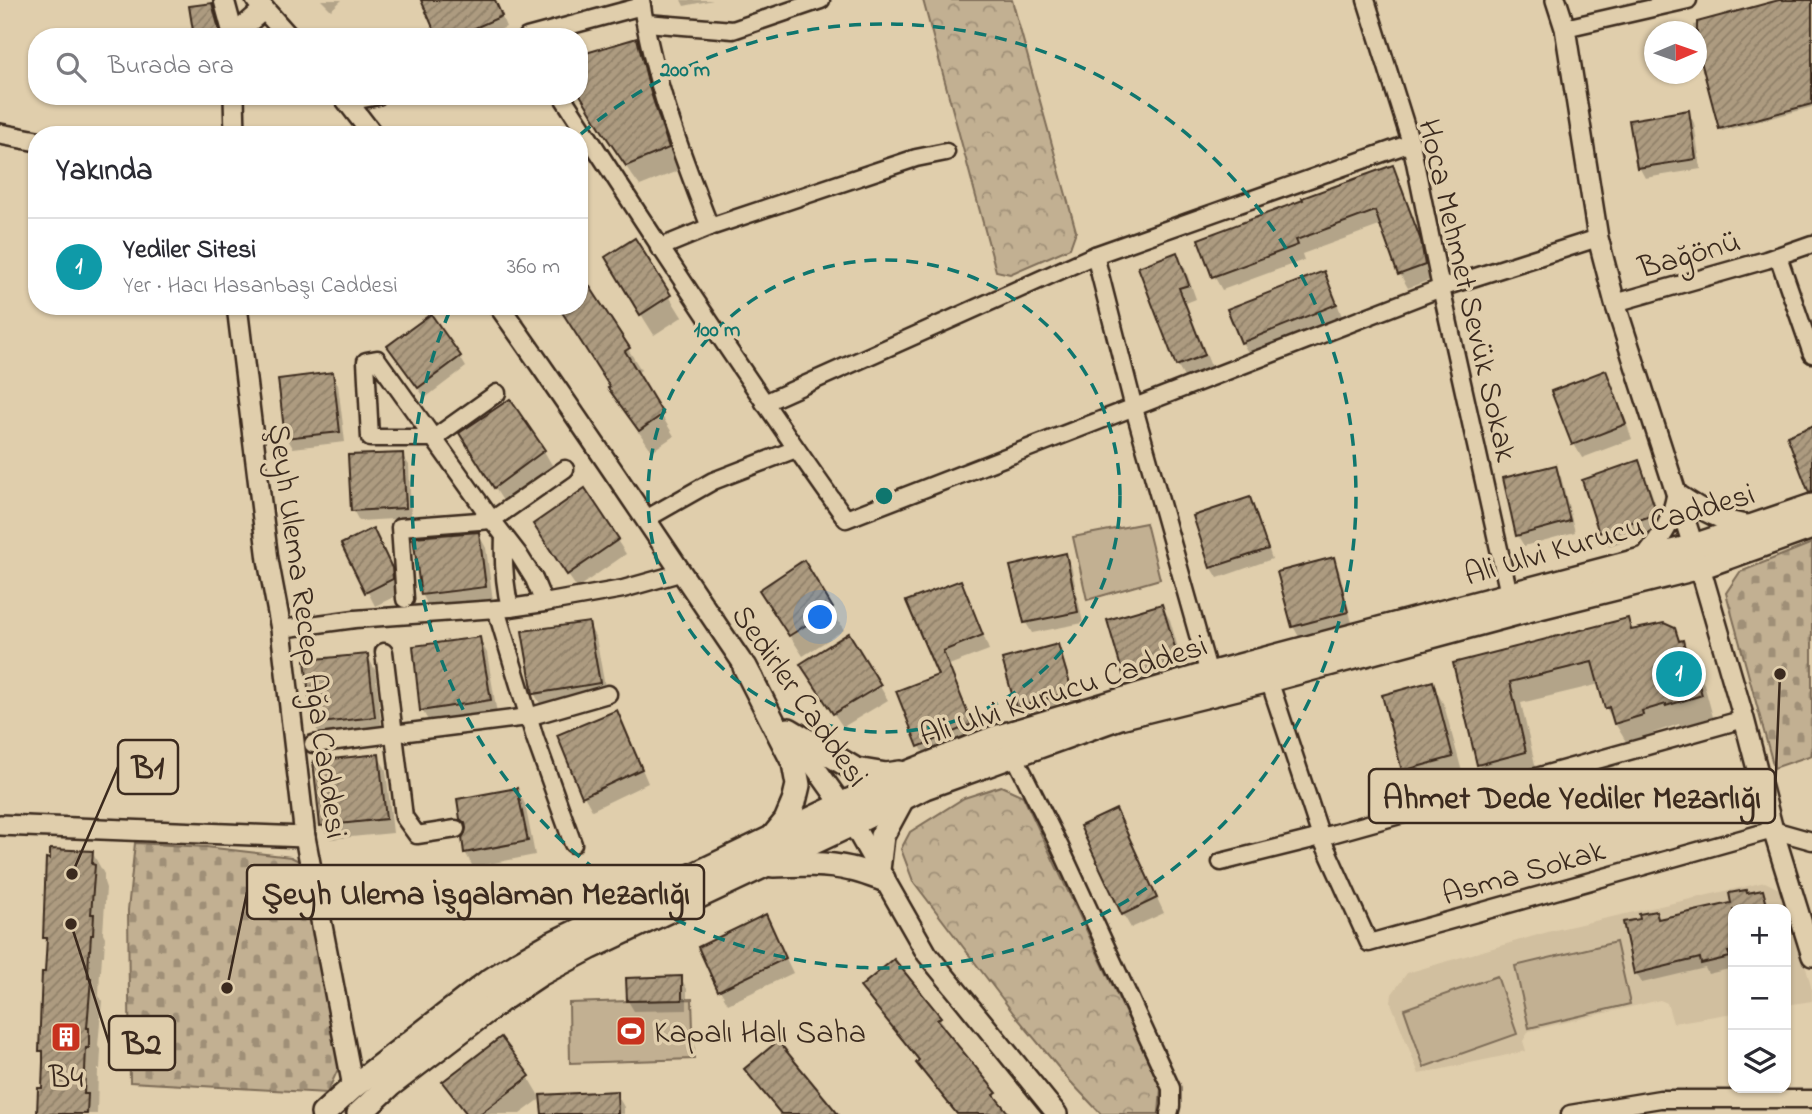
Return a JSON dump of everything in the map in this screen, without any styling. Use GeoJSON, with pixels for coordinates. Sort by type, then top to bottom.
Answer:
{"type":"FeatureCollection","features":[{"type":"Feature","properties":{"kind":"main road","name":"Ali Ulvi Kurucu Caddesi"},"geometry":{"type":"LineString","coordinates":[[359,1114],[390,1085],[501,1000],[540,974],[763,866],[847,815],[910,772],[996,738],[1209,674],[1644,559],[1697,556],[1754,526],[1812,506]]}},
{"type":"Feature","properties":{"kind":"main road","name":"Ali Ulvi Kurucu Caddesi"},"geometry":{"type":"LineString","coordinates":[[323,1114],[353,1087],[488,982],[518,962],[772,838],[902,799],[925,787],[1120,717],[1532,609],[1697,556],[1812,527]]}},
{"type":"Feature","properties":{"kind":"main road"},"geometry":{"type":"LineString","coordinates":[[745,667],[794,764],[798,785],[786,821],[772,838]]}},
{"type":"Feature","properties":{"kind":"main road"},"geometry":{"type":"LineString","coordinates":[[789,730],[856,770],[886,775],[910,772]]}},
{"type":"Feature","properties":{"kind":"main road"},"geometry":{"type":"LineString","coordinates":[[763,866],[806,864],[881,875],[882,836],[902,799]]}},
{"type":"Feature","properties":{"kind":"street"},"geometry":{"type":"LineString","coordinates":[[224,0],[232,28]]}},
{"type":"Feature","properties":{"kind":"street","name":"Hoca Mehmet Sevük Sokak"},"geometry":{"type":"LineString","coordinates":[[1366,0],[1411,143],[1509,594]]}},
{"type":"Feature","properties":{"kind":"street"},"geometry":{"type":"LineString","coordinates":[[1556,0],[1564,28],[1598,238],[1615,303],[1697,556],[1773,830],[1812,956]]}},
{"type":"Feature","properties":{"kind":"street"},"geometry":{"type":"LineString","coordinates":[[1564,28],[1688,0]]}},
{"type":"Feature","properties":{"kind":"street"},"geometry":{"type":"LineString","coordinates":[[646,23],[733,30],[813,1]]}},
{"type":"Feature","properties":{"kind":"street"},"geometry":{"type":"LineString","coordinates":[[557,28],[642,3],[660,90],[710,227]]}},
{"type":"Feature","properties":{"kind":"street"},"geometry":{"type":"LineString","coordinates":[[241,28],[260,5],[281,28]]}},
{"type":"Feature","properties":{"kind":"street"},"geometry":{"type":"LineString","coordinates":[[234,105],[235,126]]}},
{"type":"Feature","properties":{"kind":"street"},"geometry":{"type":"LineString","coordinates":[[350,105],[366,126]]}},
{"type":"Feature","properties":{"kind":"street"},"geometry":{"type":"LineString","coordinates":[[568,105],[581,126]]}},
{"type":"Feature","properties":{"kind":"street"},"geometry":{"type":"LineString","coordinates":[[0,134],[28,139]]}},
{"type":"Feature","properties":{"kind":"street"},"geometry":{"type":"LineString","coordinates":[[588,137],[659,248],[846,519],[1441,288],[1598,238]]}},
{"type":"Feature","properties":{"kind":"street"},"geometry":{"type":"LineString","coordinates":[[764,403],[1095,256],[1411,143]]}},
{"type":"Feature","properties":{"kind":"street"},"geometry":{"type":"LineString","coordinates":[[659,248],[710,227],[916,158],[946,152]]}},
{"type":"Feature","properties":{"kind":"street","name":"Bağönü"},"geometry":{"type":"LineString","coordinates":[[1615,303],[1778,256],[1812,243]]}},
{"type":"Feature","properties":{"kind":"street"},"geometry":{"type":"LineString","coordinates":[[1095,256],[1134,408],[1209,674]]}},
{"type":"Feature","properties":{"kind":"street","name":"Bağönü"},"geometry":{"type":"LineString","coordinates":[[1778,256],[1812,354]]}},
{"type":"Feature","properties":{"kind":"street","name":"Şeyh Ulema Recep Ağa Caddesi"},"geometry":{"type":"LineString","coordinates":[[238,315],[268,560],[281,629],[305,837],[353,1087]]}},
{"type":"Feature","properties":{"kind":"street","name":"Sedirler Caddesi"},"geometry":{"type":"LineString","coordinates":[[505,315],[847,815],[927,954],[1057,1114]]}},
{"type":"Feature","properties":{"kind":"street"},"geometry":{"type":"LineString","coordinates":[[497,393],[434,438],[370,438],[366,361],[377,359],[434,438],[492,520],[519,555],[544,603]]}},
{"type":"Feature","properties":{"kind":"street"},"geometry":{"type":"LineString","coordinates":[[646,519],[713,481],[796,449]]}},
{"type":"Feature","properties":{"kind":"street"},"geometry":{"type":"LineString","coordinates":[[405,599],[400,527],[492,520],[565,469]]}},
{"type":"Feature","properties":{"kind":"street"},"geometry":{"type":"LineString","coordinates":[[1677,494],[1716,518],[1754,526]]}},
{"type":"Feature","properties":{"kind":"street"},"geometry":{"type":"LineString","coordinates":[[1644,559],[1664,533],[1677,494]]}},
{"type":"Feature","properties":{"kind":"street"},"geometry":{"type":"LineString","coordinates":[[504,536],[503,608],[528,717],[573,844]]}},
{"type":"Feature","properties":{"kind":"street"},"geometry":{"type":"LineString","coordinates":[[281,629],[355,619],[544,603],[623,589],[680,573]]}},
{"type":"Feature","properties":{"kind":"street"},"geometry":{"type":"LineString","coordinates":[[384,652],[404,817],[417,835],[456,829]]}},
{"type":"Feature","properties":{"kind":"street"},"geometry":{"type":"LineString","coordinates":[[1269,680],[1321,837]]}},
{"type":"Feature","properties":{"kind":"street"},"geometry":{"type":"LineString","coordinates":[[313,744],[528,717],[608,694]]}},
{"type":"Feature","properties":{"kind":"street"},"geometry":{"type":"LineString","coordinates":[[1221,862],[1321,837],[1744,719]]}},
{"type":"Feature","properties":{"kind":"street"},"geometry":{"type":"LineString","coordinates":[[1014,755],[1060,847],[1171,1088],[1169,1114]]}},
{"type":"Feature","properties":{"kind":"street"},"geometry":{"type":"LineString","coordinates":[[0,825],[305,837]]}},
{"type":"Feature","properties":{"kind":"street"},"geometry":{"type":"LineString","coordinates":[[1773,830],[1812,841]]}},
{"type":"Feature","properties":{"kind":"street","name":"Asma Sokak"},"geometry":{"type":"LineString","coordinates":[[1321,837],[1368,943],[1773,830]]}},
{"type":"Feature","properties":{"kind":"street"},"geometry":{"type":"LineString","coordinates":[[1570,1114],[1660,1099],[1812,1099]]}},
{"type":"Feature","properties":{"kind":"shaded area"},"geometry":{"type":"Polygon","coordinates":[[[1765,882],[1785,892],[1788,904],[1728,904],[1728,1014],[1673,1023],[1667,1003],[1660,1000],[1529,1031],[1523,1041],[1526,1051],[1419,1074],[1391,1003],[1392,994],[1407,973],[1555,930],[1765,882]]]}},
{"type":"Feature","properties":{"kind":"shaded area"},"geometry":{"type":"Polygon","coordinates":[[[1791,914],[1812,990],[1812,1001],[1791,1004],[1791,914]]]}},
{"type":"Feature","properties":{"kind":"green space"},"geometry":{"type":"Polygon","coordinates":[[[923,0],[1012,0],[1076,231],[1070,248],[1010,274],[996,271],[923,0]]]}},
{"type":"Feature","properties":{"kind":"green space"},"geometry":{"type":"Polygon","coordinates":[[[1146,523],[1160,579],[1087,600],[1073,537],[1146,523]]]}},
{"type":"Feature","properties":{"kind":"green space"},"geometry":{"type":"Polygon","coordinates":[[[1812,543],[1812,755],[1774,768],[1726,593],[1740,572],[1812,543]]]}},
{"type":"Feature","properties":{"kind":"green space"},"geometry":{"type":"Polygon","coordinates":[[[1001,786],[1023,796],[1161,1088],[1159,1114],[1101,1114],[1014,1014],[913,881],[901,849],[910,832],[964,798],[1001,786]]]}},
{"type":"Feature","properties":{"kind":"green space"},"geometry":{"type":"Polygon","coordinates":[[[135,843],[206,847],[291,857],[299,861],[340,1065],[327,1093],[130,1082],[128,910],[135,843]]]}},
{"type":"Feature","properties":{"kind":"green space"},"geometry":{"type":"Polygon","coordinates":[[[1616,942],[1630,1004],[1529,1028],[1515,966],[1616,942]]]}},
{"type":"Feature","properties":{"kind":"green space"},"geometry":{"type":"Polygon","coordinates":[[[1497,976],[1517,1034],[1424,1067],[1404,1009],[1497,976]]]}},
{"type":"Feature","properties":{"kind":"green space","name":"Kapalı Halı Saha"},"geometry":{"type":"Polygon","coordinates":[[[692,999],[694,1059],[570,1063],[569,1003],[692,999]]]}},
{"type":"Feature","properties":{"kind":"building"},"geometry":{"type":"Polygon","coordinates":[[[421,0],[495,0],[502,16],[475,28],[433,28],[421,0]]]}},
{"type":"Feature","properties":{"kind":"building"},"geometry":{"type":"Polygon","coordinates":[[[1779,0],[1812,0],[1812,104],[1719,129],[1707,84],[1707,21],[1701,21],[1779,0]]]}},
{"type":"Feature","properties":{"kind":"building"},"geometry":{"type":"Polygon","coordinates":[[[212,3],[219,28],[193,28],[189,6],[212,3]]]}},
{"type":"Feature","properties":{"kind":"building"},"geometry":{"type":"Polygon","coordinates":[[[637,38],[669,148],[626,166],[586,105],[588,52],[637,38]]]}},
{"type":"Feature","properties":{"kind":"building"},"geometry":{"type":"Polygon","coordinates":[[[1689,110],[1696,159],[1637,168],[1629,120],[1689,110]]]}},
{"type":"Feature","properties":{"kind":"building"},"geometry":{"type":"Polygon","coordinates":[[[1393,165],[1421,241],[1425,265],[1398,275],[1375,211],[1296,240],[1298,245],[1212,277],[1198,239],[1393,165]]]}},
{"type":"Feature","properties":{"kind":"building"},"geometry":{"type":"Polygon","coordinates":[[[635,238],[671,295],[640,315],[605,257],[635,238]]]}},
{"type":"Feature","properties":{"kind":"building"},"geometry":{"type":"Polygon","coordinates":[[[1177,252],[1189,285],[1179,288],[1205,355],[1176,366],[1138,267],[1177,252]]]}},
{"type":"Feature","properties":{"kind":"building"},"geometry":{"type":"Polygon","coordinates":[[[1324,271],[1337,304],[1241,343],[1227,309],[1324,271]]]}},
{"type":"Feature","properties":{"kind":"building"},"geometry":{"type":"Polygon","coordinates":[[[588,284],[630,348],[625,351],[663,414],[639,431],[608,388],[610,387],[564,315],[588,315],[588,284]]]}},
{"type":"Feature","properties":{"kind":"building"},"geometry":{"type":"Polygon","coordinates":[[[432,315],[461,356],[418,388],[387,346],[432,315]]]}},
{"type":"Feature","properties":{"kind":"building"},"geometry":{"type":"Polygon","coordinates":[[[1606,370],[1626,424],[1572,445],[1551,391],[1606,370]]]}},
{"type":"Feature","properties":{"kind":"building"},"geometry":{"type":"Polygon","coordinates":[[[333,372],[340,432],[285,438],[278,379],[333,372]]]}},
{"type":"Feature","properties":{"kind":"building"},"geometry":{"type":"Polygon","coordinates":[[[510,399],[545,450],[494,488],[459,433],[510,399]]]}},
{"type":"Feature","properties":{"kind":"building"},"geometry":{"type":"Polygon","coordinates":[[[1812,426],[1812,492],[1809,493],[1787,436],[1812,426]]]}},
{"type":"Feature","properties":{"kind":"building"},"geometry":{"type":"Polygon","coordinates":[[[403,453],[406,508],[351,511],[348,455],[403,453]]]}},
{"type":"Feature","properties":{"kind":"building"},"geometry":{"type":"Polygon","coordinates":[[[1639,460],[1657,514],[1599,533],[1582,480],[1639,460]]]}},
{"type":"Feature","properties":{"kind":"building"},"geometry":{"type":"Polygon","coordinates":[[[1556,465],[1570,521],[1516,536],[1503,478],[1556,465]]]}},
{"type":"Feature","properties":{"kind":"building"},"geometry":{"type":"Polygon","coordinates":[[[585,488],[619,539],[567,575],[533,524],[585,488]]]}},
{"type":"Feature","properties":{"kind":"building"},"geometry":{"type":"Polygon","coordinates":[[[1250,497],[1268,549],[1210,568],[1193,516],[1250,497]]]}},
{"type":"Feature","properties":{"kind":"building"},"geometry":{"type":"Polygon","coordinates":[[[373,528],[392,568],[393,579],[365,593],[341,544],[373,528]]]}},
{"type":"Feature","properties":{"kind":"building"},"geometry":{"type":"Polygon","coordinates":[[[479,532],[486,587],[421,595],[413,537],[479,532]]]}},
{"type":"Feature","properties":{"kind":"building"},"geometry":{"type":"Polygon","coordinates":[[[1066,553],[1078,612],[1024,623],[1010,566],[1066,553]]]}},
{"type":"Feature","properties":{"kind":"building"},"geometry":{"type":"Polygon","coordinates":[[[1334,557],[1348,612],[1292,627],[1277,572],[1334,557]]]}},
{"type":"Feature","properties":{"kind":"building"},"geometry":{"type":"Polygon","coordinates":[[[804,560],[833,608],[789,636],[759,590],[804,560]]]}},
{"type":"Feature","properties":{"kind":"building"},"geometry":{"type":"Polygon","coordinates":[[[961,580],[983,635],[943,651],[972,724],[918,747],[896,691],[938,675],[906,601],[961,580]]]}},
{"type":"Feature","properties":{"kind":"building"},"geometry":{"type":"Polygon","coordinates":[[[1162,604],[1179,661],[1124,678],[1107,620],[1162,604]]]}},
{"type":"Feature","properties":{"kind":"building"},"geometry":{"type":"Polygon","coordinates":[[[1628,618],[1631,630],[1664,623],[1675,628],[1679,641],[1683,640],[1688,662],[1692,661],[1702,695],[1642,711],[1643,715],[1614,724],[1609,707],[1605,709],[1592,662],[1510,682],[1526,752],[1477,765],[1453,663],[1628,618]]]}},
{"type":"Feature","properties":{"kind":"building"},"geometry":{"type":"Polygon","coordinates":[[[589,622],[600,683],[533,694],[522,631],[589,622]]]}},
{"type":"Feature","properties":{"kind":"building"},"geometry":{"type":"Polygon","coordinates":[[[849,633],[881,685],[833,714],[800,664],[849,633]]]}},
{"type":"Feature","properties":{"kind":"building"},"geometry":{"type":"Polygon","coordinates":[[[480,637],[491,700],[420,711],[413,646],[480,637]]]}},
{"type":"Feature","properties":{"kind":"building"},"geometry":{"type":"Polygon","coordinates":[[[1058,644],[1072,691],[1016,708],[1002,659],[1058,644]]]}},
{"type":"Feature","properties":{"kind":"building"},"geometry":{"type":"Polygon","coordinates":[[[368,654],[375,717],[312,724],[305,660],[368,654]]]}},
{"type":"Feature","properties":{"kind":"building"},"geometry":{"type":"Polygon","coordinates":[[[1433,681],[1453,757],[1402,771],[1382,695],[1433,681]]]}},
{"type":"Feature","properties":{"kind":"building"},"geometry":{"type":"Polygon","coordinates":[[[617,710],[642,769],[582,797],[557,735],[617,710]]]}},
{"type":"Feature","properties":{"kind":"building"},"geometry":{"type":"Polygon","coordinates":[[[379,754],[386,819],[320,826],[313,761],[379,754]]]}},
{"type":"Feature","properties":{"kind":"building"},"geometry":{"type":"Polygon","coordinates":[[[517,788],[528,841],[464,853],[462,838],[466,828],[460,819],[457,799],[517,788]]]}},
{"type":"Feature","properties":{"kind":"building"},"geometry":{"type":"Polygon","coordinates":[[[1116,809],[1157,898],[1122,915],[1080,826],[1116,809]]]}},
{"type":"Feature","properties":{"kind":"building"},"geometry":{"type":"Polygon","coordinates":[[[50,849],[93,851],[92,864],[95,865],[91,914],[94,914],[93,935],[89,950],[88,978],[91,978],[87,1028],[89,1048],[86,1048],[84,1094],[88,1094],[87,1114],[37,1114],[38,1088],[42,1088],[43,1051],[39,1051],[42,972],[45,972],[47,938],[43,938],[46,858],[50,859],[50,849]]]}},
{"type":"Feature","properties":{"kind":"building"},"geometry":{"type":"Polygon","coordinates":[[[1763,890],[1767,904],[1728,904],[1728,957],[1701,964],[1700,958],[1634,974],[1623,922],[1640,919],[1639,914],[1656,911],[1658,919],[1731,903],[1729,893],[1763,890]]]}},
{"type":"Feature","properties":{"kind":"building"},"geometry":{"type":"Polygon","coordinates":[[[766,914],[786,958],[718,991],[698,947],[766,914]]]}},
{"type":"Feature","properties":{"kind":"building"},"geometry":{"type":"Polygon","coordinates":[[[894,959],[941,1017],[937,1020],[997,1093],[994,1095],[1009,1114],[957,1114],[916,1063],[919,1060],[860,987],[894,959]]]}},
{"type":"Feature","properties":{"kind":"building"},"geometry":{"type":"Polygon","coordinates":[[[682,976],[682,1000],[627,1001],[626,978],[682,976]]]}},
{"type":"Feature","properties":{"kind":"building"},"geometry":{"type":"Polygon","coordinates":[[[501,1037],[530,1076],[480,1114],[467,1114],[442,1082],[501,1037]]]}},
{"type":"Feature","properties":{"kind":"building"},"geometry":{"type":"Polygon","coordinates":[[[778,1041],[838,1114],[781,1114],[744,1069],[778,1041]]]}},
{"type":"Feature","properties":{"kind":"building"},"geometry":{"type":"Polygon","coordinates":[[[617,1091],[618,1114],[542,1114],[540,1095],[617,1091]]]}},
{"type":"Feature","properties":{"kind":"place","name":"Yediler Sitesi"},"geometry":{"type":"Point","coordinates":[1679,674]}},
{"type":"Feature","properties":{"kind":"place","name":"Ahmet Dede Yediler Mezarlığı"},"geometry":{"type":"Point","coordinates":[1780,674]}},
{"type":"Feature","properties":{"kind":"place","name":"B1"},"geometry":{"type":"Point","coordinates":[72,874]}},
{"type":"Feature","properties":{"kind":"place","name":"B2"},"geometry":{"type":"Point","coordinates":[71,924]}},
{"type":"Feature","properties":{"kind":"place","name":"Şeyh Ulema İşgalaman Mezarlığı"},"geometry":{"type":"Point","coordinates":[227,988]}},
{"type":"Feature","properties":{"kind":"place","name":"Kapalı Halı Saha"},"geometry":{"type":"Point","coordinates":[631,1031]}},
{"type":"Feature","properties":{"kind":"place","name":"B4"},"geometry":{"type":"Point","coordinates":[66,1037]}}]}
